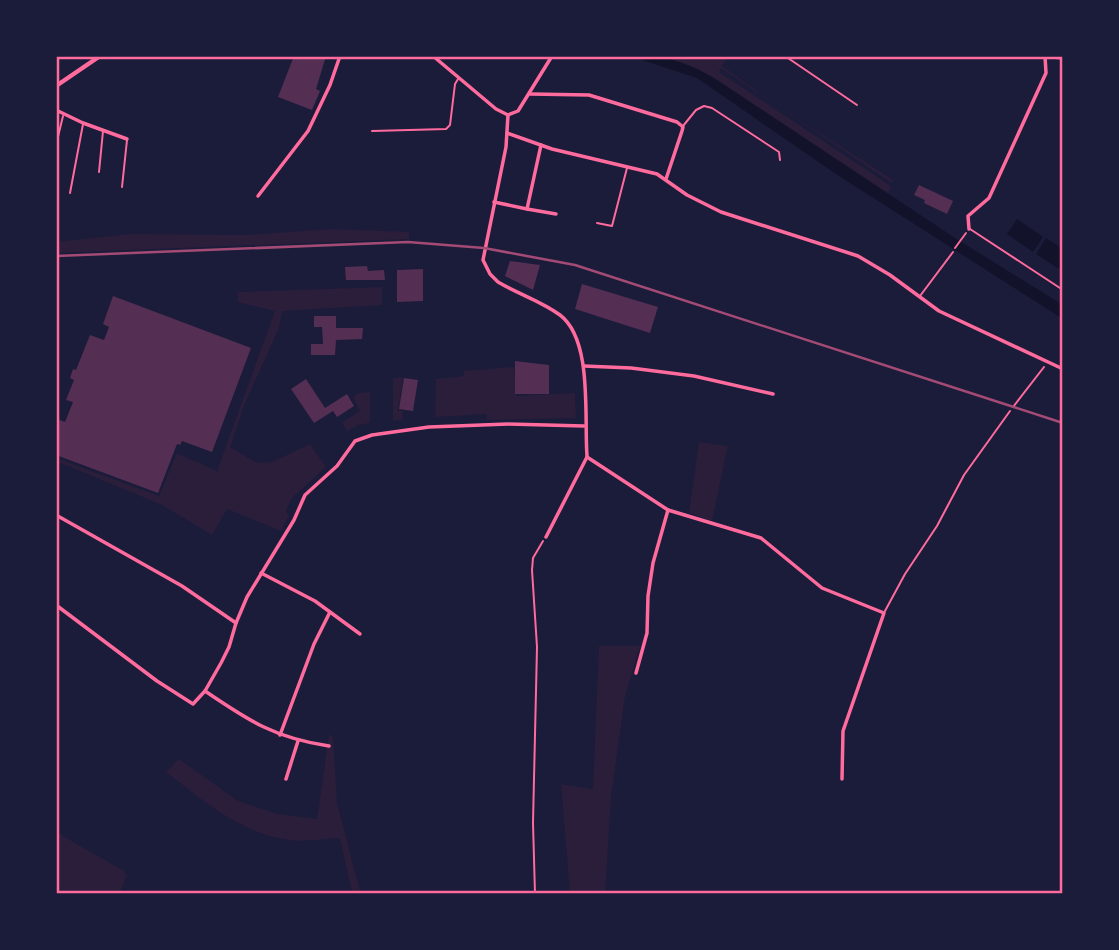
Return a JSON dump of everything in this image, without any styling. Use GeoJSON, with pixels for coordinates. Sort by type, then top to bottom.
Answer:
{"type":"FeatureCollection","features":[{"type":"Feature","properties":{"kind":"street"},"geometry":{"type":"LineString","coordinates":[[56,86],[100,56]]}},
{"type":"Feature","properties":{"kind":"street"},"geometry":{"type":"LineString","coordinates":[[258,196],[308,131],[330,85],[340,56]]}},
{"type":"Feature","properties":{"kind":"street"},"geometry":{"type":"LineString","coordinates":[[433,56],[441,58],[459,78],[496,109],[508,115],[518,111],[552,56]]}},
{"type":"Feature","properties":{"kind":"street"},"geometry":{"type":"LineString","coordinates":[[969,229],[968,216],[989,198],[1046,73],[1044,56],[1063,58]]}},
{"type":"Feature","properties":{"kind":"street"},"geometry":{"type":"LineString","coordinates":[[530,94],[589,95],[677,122],[682,127],[675,157],[666,179]]}},
{"type":"Feature","properties":{"kind":"street"},"geometry":{"type":"LineString","coordinates":[[56,110],[127,139]]}},
{"type":"Feature","properties":{"kind":"street"},"geometry":{"type":"LineString","coordinates":[[508,115],[507,133],[484,248],[484,266],[498,282],[562,316],[577,336],[584,366],[587,457],[545,537]]}},
{"type":"Feature","properties":{"kind":"street"},"geometry":{"type":"LineString","coordinates":[[507,133],[541,145],[656,174],[687,195],[722,212],[858,256],[954,319],[1063,369]]}},
{"type":"Feature","properties":{"kind":"street"},"geometry":{"type":"LineString","coordinates":[[527,209],[541,145]]}},
{"type":"Feature","properties":{"kind":"street"},"geometry":{"type":"LineString","coordinates":[[494,202],[556,214]]}},
{"type":"Feature","properties":{"kind":"street"},"geometry":{"type":"LineString","coordinates":[[584,366],[631,368],[694,376],[773,394]]}},
{"type":"Feature","properties":{"kind":"street"},"geometry":{"type":"LineString","coordinates":[[56,605],[193,704],[205,691],[229,647],[236,623],[261,573],[294,520],[305,495],[337,466],[355,441],[378,434],[429,427],[508,424],[584,426]]}},
{"type":"Feature","properties":{"kind":"street"},"geometry":{"type":"LineString","coordinates":[[587,457],[668,510],[761,538],[822,588],[884,613],[843,731],[842,779]]}},
{"type":"Feature","properties":{"kind":"street"},"geometry":{"type":"LineString","coordinates":[[636,673],[647,633],[648,596],[653,563],[668,510]]}},
{"type":"Feature","properties":{"kind":"street"},"geometry":{"type":"LineString","coordinates":[[56,515],[182,586],[236,623]]}},
{"type":"Feature","properties":{"kind":"street"},"geometry":{"type":"LineString","coordinates":[[261,573],[305,596],[360,634]]}},
{"type":"Feature","properties":{"kind":"street"},"geometry":{"type":"LineString","coordinates":[[280,735],[314,643],[330,612]]}},
{"type":"Feature","properties":{"kind":"street"},"geometry":{"type":"LineString","coordinates":[[205,691],[246,718],[280,735],[329,746]]}},
{"type":"Feature","properties":{"kind":"street"},"geometry":{"type":"LineString","coordinates":[[286,779],[298,741]]}},
{"type":"Feature","properties":{"kind":"lane"},"geometry":{"type":"LineString","coordinates":[[785,56],[857,105]]}},
{"type":"Feature","properties":{"kind":"lane"},"geometry":{"type":"LineString","coordinates":[[372,131],[446,129],[450,125],[455,84],[459,78]]}},
{"type":"Feature","properties":{"kind":"lane"},"geometry":{"type":"LineString","coordinates":[[682,127],[696,110],[705,106],[712,108],[779,152],[780,160]]}},
{"type":"Feature","properties":{"kind":"lane"},"geometry":{"type":"LineString","coordinates":[[56,145],[63,115]]}},
{"type":"Feature","properties":{"kind":"lane"},"geometry":{"type":"LineString","coordinates":[[70,193],[83,123]]}},
{"type":"Feature","properties":{"kind":"lane"},"geometry":{"type":"LineString","coordinates":[[99,172],[103,130]]}},
{"type":"Feature","properties":{"kind":"lane"},"geometry":{"type":"LineString","coordinates":[[122,187],[127,139]]}},
{"type":"Feature","properties":{"kind":"lane"},"geometry":{"type":"LineString","coordinates":[[597,223],[612,226],[627,166]]}},
{"type":"Feature","properties":{"kind":"lane"},"geometry":{"type":"LineString","coordinates":[[969,229],[1063,290]]}},
{"type":"Feature","properties":{"kind":"lane"},"geometry":{"type":"LineString","coordinates":[[920,297],[953,252]]}},
{"type":"Feature","properties":{"kind":"lane"},"geometry":{"type":"LineString","coordinates":[[884,613],[905,574],[937,526],[964,475],[1010,411]]}},
{"type":"Feature","properties":{"kind":"path"},"geometry":{"type":"LineString","coordinates":[[953,252],[962,238]]}},
{"type":"Feature","properties":{"kind":"path"},"geometry":{"type":"LineString","coordinates":[[1013,407],[1048,360]]}},
{"type":"Feature","properties":{"kind":"path"},"geometry":{"type":"LineString","coordinates":[[535,894],[533,824],[537,647],[532,570],[533,558],[545,537]]}},
{"type":"Feature","properties":{"kind":"shaded area"},"geometry":{"type":"Polygon","coordinates":[[[630,56],[674,60],[714,78],[958,240],[1063,305],[1063,319],[836,174],[697,78],[630,56]]]}},
{"type":"Feature","properties":{"kind":"shaded area"},"geometry":{"type":"Polygon","coordinates":[[[663,56],[728,56],[722,66],[779,107],[893,180],[892,183],[721,68],[719,72],[891,186],[888,194],[714,78],[663,56]]]}},
{"type":"Feature","properties":{"kind":"shaded area"},"geometry":{"type":"Polygon","coordinates":[[[1017,219],[1043,237],[1033,252],[1007,234],[1017,219]]]}},
{"type":"Feature","properties":{"kind":"shaded area"},"geometry":{"type":"Polygon","coordinates":[[[331,229],[409,232],[409,239],[56,253],[56,242],[131,234],[248,235],[331,229]]]}},
{"type":"Feature","properties":{"kind":"shaded area"},"geometry":{"type":"Polygon","coordinates":[[[1046,238],[1063,249],[1063,262],[1059,269],[1036,254],[1046,238]]]}},
{"type":"Feature","properties":{"kind":"shaded area"},"geometry":{"type":"Polygon","coordinates":[[[382,287],[382,305],[282,311],[279,328],[243,408],[230,447],[257,463],[272,462],[310,444],[326,467],[292,498],[286,511],[289,516],[281,531],[227,509],[212,535],[162,505],[56,461],[56,458],[159,496],[177,453],[217,471],[275,311],[238,302],[238,292],[382,287]]]}},
{"type":"Feature","properties":{"kind":"shaded area"},"geometry":{"type":"Polygon","coordinates":[[[514,367],[516,396],[575,393],[576,418],[487,420],[487,414],[435,417],[436,379],[464,376],[464,371],[514,367]]]}},
{"type":"Feature","properties":{"kind":"shaded area"},"geometry":{"type":"Polygon","coordinates":[[[403,377],[398,410],[403,411],[402,420],[393,421],[393,378],[403,377]]]}},
{"type":"Feature","properties":{"kind":"shaded area"},"geometry":{"type":"Polygon","coordinates":[[[370,392],[370,423],[347,431],[342,423],[360,411],[353,397],[359,393],[370,392]]]}},
{"type":"Feature","properties":{"kind":"shaded area"},"geometry":{"type":"Polygon","coordinates":[[[699,442],[728,446],[712,521],[689,513],[699,442]]]}},
{"type":"Feature","properties":{"kind":"shaded area"},"geometry":{"type":"Polygon","coordinates":[[[599,646],[640,646],[625,696],[611,797],[605,894],[570,894],[561,784],[593,789],[599,646]]]}},
{"type":"Feature","properties":{"kind":"shaded area"},"geometry":{"type":"Polygon","coordinates":[[[329,734],[333,737],[337,803],[360,891],[352,892],[340,838],[296,841],[255,831],[224,815],[166,772],[179,759],[238,801],[278,814],[317,819],[329,734]]]}},
{"type":"Feature","properties":{"kind":"shaded area"},"geometry":{"type":"Polygon","coordinates":[[[56,832],[124,871],[127,875],[119,894],[56,894],[56,832]]]}},
{"type":"Feature","properties":{"kind":"building"},"geometry":{"type":"Polygon","coordinates":[[[294,56],[326,56],[316,89],[320,91],[312,110],[278,97],[294,56]]]}},
{"type":"Feature","properties":{"kind":"building"},"geometry":{"type":"Polygon","coordinates":[[[919,185],[953,201],[947,214],[914,195],[919,185]]]}},
{"type":"Feature","properties":{"kind":"building"},"geometry":{"type":"Polygon","coordinates":[[[510,261],[540,265],[533,290],[505,276],[510,261]]]}},
{"type":"Feature","properties":{"kind":"building"},"geometry":{"type":"Polygon","coordinates":[[[367,266],[368,271],[384,270],[385,280],[346,280],[345,267],[367,266]]]}},
{"type":"Feature","properties":{"kind":"building"},"geometry":{"type":"Polygon","coordinates":[[[423,269],[423,301],[397,302],[397,270],[423,269]]]}},
{"type":"Feature","properties":{"kind":"building"},"geometry":{"type":"Polygon","coordinates":[[[582,284],[658,307],[650,333],[575,309],[582,284]]]}},
{"type":"Feature","properties":{"kind":"building"},"geometry":{"type":"Polygon","coordinates":[[[113,296],[251,348],[212,452],[182,441],[180,445],[177,444],[158,493],[56,455],[56,422],[57,419],[65,422],[73,402],[66,400],[74,380],[70,378],[73,369],[76,370],[90,335],[104,340],[109,327],[103,324],[113,296]]]}},
{"type":"Feature","properties":{"kind":"building"},"geometry":{"type":"Polygon","coordinates":[[[314,316],[336,316],[336,328],[363,328],[362,339],[336,340],[335,355],[311,355],[311,344],[323,344],[322,327],[314,327],[314,316]]]}},
{"type":"Feature","properties":{"kind":"building"},"geometry":{"type":"Polygon","coordinates":[[[515,361],[549,365],[549,394],[515,394],[515,361]]]}},
{"type":"Feature","properties":{"kind":"building"},"geometry":{"type":"Polygon","coordinates":[[[404,378],[418,380],[413,411],[399,409],[404,378]]]}},
{"type":"Feature","properties":{"kind":"building"},"geometry":{"type":"Polygon","coordinates":[[[306,379],[325,408],[347,394],[354,406],[337,417],[333,411],[314,423],[291,389],[306,379]]]}},
{"type":"Feature","properties":{"kind":"railway"},"geometry":{"type":"LineString","coordinates":[[56,256],[408,242],[484,248],[575,265],[1063,423]]}}]}
